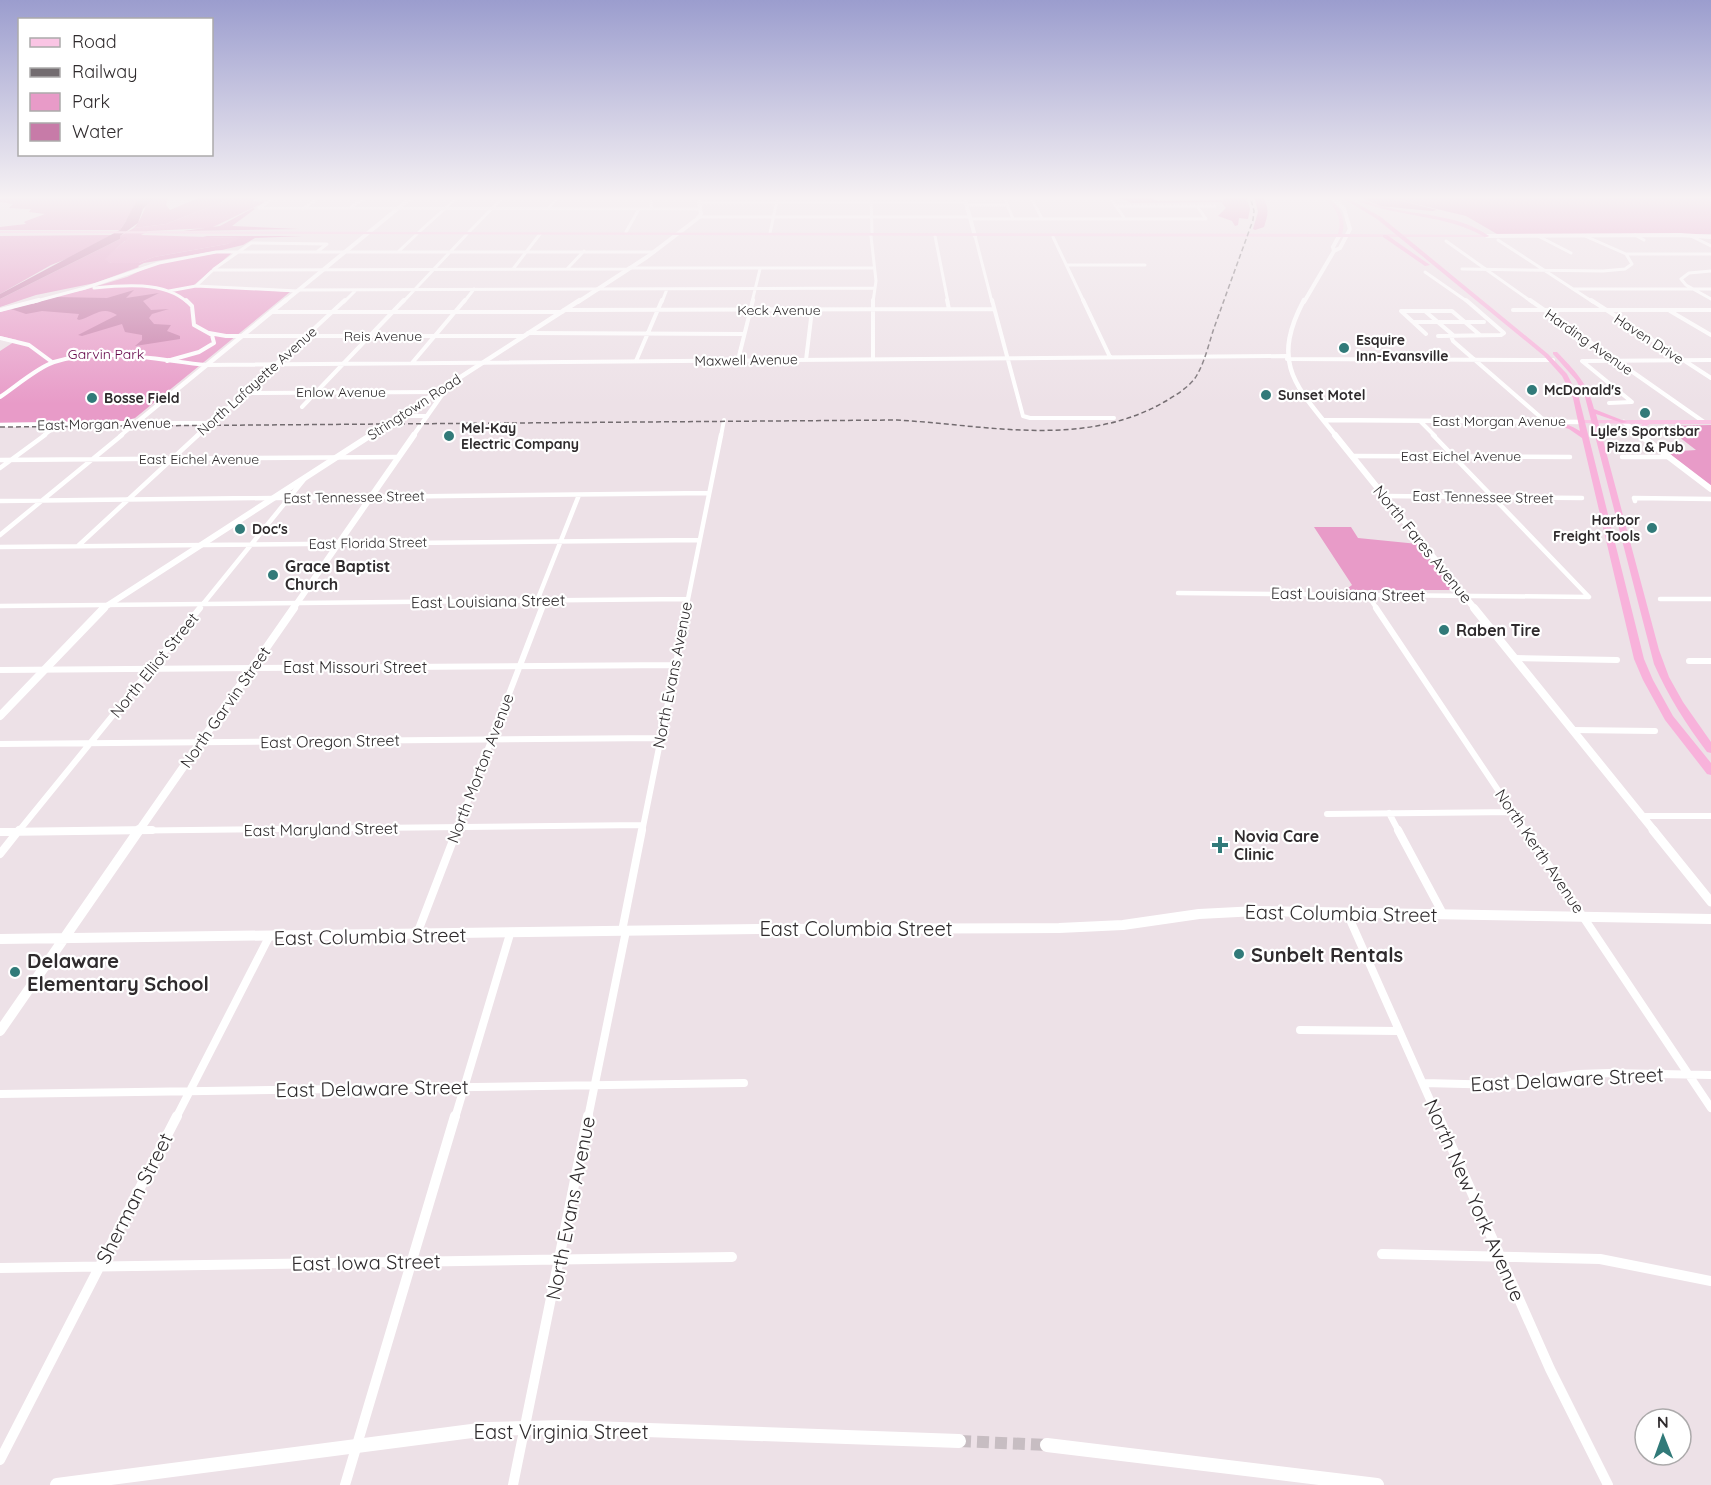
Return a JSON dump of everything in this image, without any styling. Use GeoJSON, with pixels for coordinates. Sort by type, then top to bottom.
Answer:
{"type":"FeatureCollection","features":[{"type":"Feature","properties":{"kind":"highway"},"geometry":{"type":"LineString","coordinates":[[1428,265],[1480,301]]}},
{"type":"Feature","properties":{"kind":"highway"},"geometry":{"type":"LineString","coordinates":[[1438,265],[1553,360],[1572,386],[1643,669],[1669,718],[1711,771]]}},
{"type":"Feature","properties":{"kind":"highway"},"geometry":{"type":"LineString","coordinates":[[1441,265],[1559,357],[1583,385],[1592,410],[1659,664],[1676,699],[1711,749]]}},
{"type":"Feature","properties":{"kind":"highway"},"geometry":{"type":"LineString","coordinates":[[1592,410],[1624,422]]}},
{"type":"Feature","properties":{"kind":"highway"},"geometry":{"type":"LineString","coordinates":[[1545,421],[1569,427],[1586,437]]}},
{"type":"Feature","properties":{"kind":"main road","name":"Stringtown Road"},"geometry":{"type":"LineString","coordinates":[[0,716],[107,605],[634,265]]}},
{"type":"Feature","properties":{"kind":"main road","name":"North Garvin Street"},"geometry":{"type":"LineString","coordinates":[[0,1031],[450,384]]}},
{"type":"Feature","properties":{"kind":"main road","name":"East Morgan Avenue"},"geometry":{"type":"LineString","coordinates":[[1582,422],[1707,422]]}},
{"type":"Feature","properties":{"kind":"main road"},"geometry":{"type":"LineString","coordinates":[[1642,436],[1638,428],[1653,422]]}},
{"type":"Feature","properties":{"kind":"main road","name":"East Columbia Street"},"geometry":{"type":"LineString","coordinates":[[0,939],[1059,928],[1123,925],[1229,912],[1711,919]]}},
{"type":"Feature","properties":{"kind":"main road","name":"East Virginia Street"},"geometry":{"type":"LineString","coordinates":[[57,1485],[108,1481],[357,1445],[487,1429],[525,1427],[959,1441]]}},
{"type":"Feature","properties":{"kind":"main road"},"geometry":{"type":"LineString","coordinates":[[1047,1445],[1335,1482],[1377,1485]]}},
{"type":"Feature","properties":{"kind":"street"},"geometry":{"type":"LineString","coordinates":[[0,310],[73,291],[156,265]]}},
{"type":"Feature","properties":{"kind":"street"},"geometry":{"type":"LineString","coordinates":[[196,286],[219,265]]}},
{"type":"Feature","properties":{"kind":"street"},"geometry":{"type":"LineString","coordinates":[[0,535],[328,265]]}},
{"type":"Feature","properties":{"kind":"street"},"geometry":{"type":"LineString","coordinates":[[302,407],[437,265]]}},
{"type":"Feature","properties":{"kind":"street"},"geometry":{"type":"LineString","coordinates":[[513,269],[516,265]]}},
{"type":"Feature","properties":{"kind":"street"},"geometry":{"type":"LineString","coordinates":[[567,269],[570,265]]}},
{"type":"Feature","properties":{"kind":"street"},"geometry":{"type":"LineString","coordinates":[[941,265],[949,309]]}},
{"type":"Feature","properties":{"kind":"street"},"geometry":{"type":"LineString","coordinates":[[982,265],[993,309],[1002,331],[1023,416],[1030,418],[1114,418]]}},
{"type":"Feature","properties":{"kind":"street"},"geometry":{"type":"LineString","coordinates":[[1067,265],[1110,357]]}},
{"type":"Feature","properties":{"kind":"street"},"geometry":{"type":"LineString","coordinates":[[1287,358],[1287,338],[1326,265]]}},
{"type":"Feature","properties":{"kind":"street","name":"Harding Avenue"},"geometry":{"type":"LineString","coordinates":[[1482,265],[1616,361],[1707,422]]}},
{"type":"Feature","properties":{"kind":"street","name":"Haven Drive"},"geometry":{"type":"LineString","coordinates":[[1536,265],[1711,378]]}},
{"type":"Feature","properties":{"kind":"street"},"geometry":{"type":"LineString","coordinates":[[1462,269],[1617,270],[1629,265]]}},
{"type":"Feature","properties":{"kind":"street"},"geometry":{"type":"LineString","coordinates":[[213,270],[873,268],[875,272],[873,359]]}},
{"type":"Feature","properties":{"kind":"street"},"geometry":{"type":"LineString","coordinates":[[738,360],[760,269]]}},
{"type":"Feature","properties":{"kind":"street"},"geometry":{"type":"LineString","coordinates":[[1711,271],[1684,275],[1682,280],[1692,289],[1711,299]]}},
{"type":"Feature","properties":{"kind":"street"},"geometry":{"type":"LineString","coordinates":[[1425,272],[1472,304],[1504,334],[1438,336]]}},
{"type":"Feature","properties":{"kind":"street"},"geometry":{"type":"LineString","coordinates":[[126,275],[126,280],[135,287]]}},
{"type":"Feature","properties":{"kind":"street"},"geometry":{"type":"LineString","coordinates":[[165,291],[196,286],[298,290],[874,288]]}},
{"type":"Feature","properties":{"kind":"street"},"geometry":{"type":"LineString","coordinates":[[73,291],[106,287],[135,287],[165,291],[175,294],[190,304],[190,319],[194,326],[208,333],[226,336]]}},
{"type":"Feature","properties":{"kind":"street"},"geometry":{"type":"LineString","coordinates":[[412,363],[474,289]]}},
{"type":"Feature","properties":{"kind":"street"},"geometry":{"type":"LineString","coordinates":[[636,361],[667,289]]}},
{"type":"Feature","properties":{"kind":"street"},"geometry":{"type":"LineString","coordinates":[[1573,289],[1711,289]]}},
{"type":"Feature","properties":{"kind":"street"},"geometry":{"type":"LineString","coordinates":[[175,294],[180,290]]}},
{"type":"Feature","properties":{"kind":"street","name":"North Lafayette Avenue"},"geometry":{"type":"LineString","coordinates":[[77,546],[208,423],[245,393],[357,290]]}},
{"type":"Feature","properties":{"kind":"street","name":"Keck Avenue"},"geometry":{"type":"LineString","coordinates":[[271,312],[993,309]]}},
{"type":"Feature","properties":{"kind":"street"},"geometry":{"type":"LineString","coordinates":[[806,360],[813,310]]}},
{"type":"Feature","properties":{"kind":"street"},"geometry":{"type":"LineString","coordinates":[[1513,310],[1711,310]]}},
{"type":"Feature","properties":{"kind":"street"},"geometry":{"type":"LineString","coordinates":[[1670,310],[1711,335]]}},
{"type":"Feature","properties":{"kind":"street"},"geometry":{"type":"LineString","coordinates":[[1426,334],[1401,311],[1452,311],[1481,335]]}},
{"type":"Feature","properties":{"kind":"street"},"geometry":{"type":"LineString","coordinates":[[1426,311],[1452,335],[1453,340],[1545,421]]}},
{"type":"Feature","properties":{"kind":"street"},"geometry":{"type":"LineString","coordinates":[[1413,322],[1484,322]]}},
{"type":"Feature","properties":{"kind":"street"},"geometry":{"type":"LineString","coordinates":[[208,333],[214,341]]}},
{"type":"Feature","properties":{"kind":"street","name":"Reis Avenue"},"geometry":{"type":"LineString","coordinates":[[226,336],[744,334]]}},
{"type":"Feature","properties":{"kind":"street"},"geometry":{"type":"LineString","coordinates":[[163,362],[199,352],[211,346],[214,341],[226,336]]}},
{"type":"Feature","properties":{"kind":"street"},"geometry":{"type":"LineString","coordinates":[[0,338],[29,345],[39,350],[52,362],[0,397]]}},
{"type":"Feature","properties":{"kind":"street","name":"Maxwell Avenue"},"geometry":{"type":"LineString","coordinates":[[52,362],[96,355],[206,365],[1110,357],[1553,360]]}},
{"type":"Feature","properties":{"kind":"street","name":"North Fares Avenue"},"geometry":{"type":"LineString","coordinates":[[1287,358],[1297,384],[1333,433],[1711,902]]}},
{"type":"Feature","properties":{"kind":"street"},"geometry":{"type":"LineString","coordinates":[[1609,403],[1632,402],[1582,361],[1711,360]]}},
{"type":"Feature","properties":{"kind":"street","name":"Enlow Avenue"},"geometry":{"type":"LineString","coordinates":[[245,393],[438,392]]}},
{"type":"Feature","properties":{"kind":"street"},"geometry":{"type":"LineString","coordinates":[[1312,406],[1346,420],[1333,433]]}},
{"type":"Feature","properties":{"kind":"street"},"geometry":{"type":"LineString","coordinates":[[399,417],[427,416]]}},
{"type":"Feature","properties":{"kind":"street","name":"North Evans Avenue"},"geometry":{"type":"LineString","coordinates":[[513,1485],[595,1085],[642,825],[724,420]]}},
{"type":"Feature","properties":{"kind":"street","name":"East Morgan Avenue"},"geometry":{"type":"LineString","coordinates":[[1323,420],[1582,422]]}},
{"type":"Feature","properties":{"kind":"street"},"geometry":{"type":"LineString","coordinates":[[1420,421],[1493,497]]}},
{"type":"Feature","properties":{"kind":"street"},"geometry":{"type":"LineString","coordinates":[[1624,422],[1711,489]]}},
{"type":"Feature","properties":{"kind":"street","name":"East Morgan Avenue"},"geometry":{"type":"LineString","coordinates":[[0,425],[208,423]]}},
{"type":"Feature","properties":{"kind":"street"},"geometry":{"type":"LineString","coordinates":[[0,468],[59,424]]}},
{"type":"Feature","properties":{"kind":"street","name":"East Eichel Avenue"},"geometry":{"type":"LineString","coordinates":[[1352,456],[1570,457]]}},
{"type":"Feature","properties":{"kind":"street","name":"East Eichel Avenue"},"geometry":{"type":"LineString","coordinates":[[0,460],[399,457]]}},
{"type":"Feature","properties":{"kind":"street"},"geometry":{"type":"LineString","coordinates":[[1622,458],[1670,457]]}},
{"type":"Feature","properties":{"kind":"street","name":"North Elliot Street"},"geometry":{"type":"LineString","coordinates":[[0,854],[308,475]]}},
{"type":"Feature","properties":{"kind":"street","name":"East Tennessee Street"},"geometry":{"type":"LineString","coordinates":[[0,501],[709,494]]}},
{"type":"Feature","properties":{"kind":"street","name":"North Morton Avenue"},"geometry":{"type":"LineString","coordinates":[[417,935],[519,666],[579,495]]}},
{"type":"Feature","properties":{"kind":"street","name":"East Tennessee Street"},"geometry":{"type":"LineString","coordinates":[[1384,496],[1582,498]]}},
{"type":"Feature","properties":{"kind":"street","name":"East Louisiana Street"},"geometry":{"type":"LineString","coordinates":[[1178,593],[1589,597],[1493,497]]}},
{"type":"Feature","properties":{"kind":"street"},"geometry":{"type":"LineString","coordinates":[[1634,500],[1711,499]]}},
{"type":"Feature","properties":{"kind":"street","name":"East Florida Street"},"geometry":{"type":"LineString","coordinates":[[0,547],[699,540]]}},
{"type":"Feature","properties":{"kind":"street","name":"North Kerth Avenue"},"geometry":{"type":"LineString","coordinates":[[1367,594],[1711,1108]]}},
{"type":"Feature","properties":{"kind":"street","name":"East Louisiana Street"},"geometry":{"type":"LineString","coordinates":[[0,606],[688,599]]}},
{"type":"Feature","properties":{"kind":"street"},"geometry":{"type":"LineString","coordinates":[[1660,599],[1711,599]]}},
{"type":"Feature","properties":{"kind":"street"},"geometry":{"type":"LineString","coordinates":[[1514,658],[1617,660]]}},
{"type":"Feature","properties":{"kind":"street"},"geometry":{"type":"LineString","coordinates":[[1689,661],[1711,661]]}},
{"type":"Feature","properties":{"kind":"street","name":"East Missouri Street"},"geometry":{"type":"LineString","coordinates":[[0,670],[675,665]]}},
{"type":"Feature","properties":{"kind":"street"},"geometry":{"type":"LineString","coordinates":[[1572,730],[1655,731]]}},
{"type":"Feature","properties":{"kind":"street","name":"East Oregon Street"},"geometry":{"type":"LineString","coordinates":[[0,744],[659,738]]}},
{"type":"Feature","properties":{"kind":"street"},"geometry":{"type":"LineString","coordinates":[[1327,814],[1514,812]]}},
{"type":"Feature","properties":{"kind":"street"},"geometry":{"type":"LineString","coordinates":[[1389,813],[1443,915]]}},
{"type":"Feature","properties":{"kind":"street"},"geometry":{"type":"LineString","coordinates":[[1641,816],[1711,816]]}},
{"type":"Feature","properties":{"kind":"street","name":"East Maryland Street"},"geometry":{"type":"LineString","coordinates":[[0,832],[642,825]]}},
{"type":"Feature","properties":{"kind":"street","name":"North New York Avenue"},"geometry":{"type":"LineString","coordinates":[[1347,913],[1550,1369],[1608,1485]]}},
{"type":"Feature","properties":{"kind":"street"},"geometry":{"type":"LineString","coordinates":[[345,1485],[510,934]]}},
{"type":"Feature","properties":{"kind":"street","name":"Sherman Street"},"geometry":{"type":"LineString","coordinates":[[0,1460],[269,937]]}},
{"type":"Feature","properties":{"kind":"street"},"geometry":{"type":"LineString","coordinates":[[1300,1030],[1398,1031]]}},
{"type":"Feature","properties":{"kind":"street","name":"East Delaware Street"},"geometry":{"type":"LineString","coordinates":[[1424,1083],[1504,1085],[1585,1074],[1711,1075]]}},
{"type":"Feature","properties":{"kind":"street","name":"East Delaware Street"},"geometry":{"type":"LineString","coordinates":[[0,1094],[744,1083]]}},
{"type":"Feature","properties":{"kind":"street"},"geometry":{"type":"LineString","coordinates":[[1382,1254],[1600,1259],[1711,1281]]}},
{"type":"Feature","properties":{"kind":"street","name":"East Iowa Street"},"geometry":{"type":"LineString","coordinates":[[0,1268],[732,1257]]}},
{"type":"Feature","properties":{"kind":"green space","name":"Garvin Park"},"geometry":{"type":"Polygon","coordinates":[[[152,265],[217,265],[194,285],[290,292],[135,418],[120,422],[0,423],[0,351],[17,340],[0,336],[0,312],[127,277],[152,265]]]}},
{"type":"Feature","properties":{"kind":"green space"},"geometry":{"type":"Polygon","coordinates":[[[1711,425],[1711,486],[1667,452],[1696,450],[1668,426],[1711,425]]]}},
{"type":"Feature","properties":{"kind":"green space"},"geometry":{"type":"Polygon","coordinates":[[[1314,527],[1351,527],[1358,538],[1418,544],[1454,590],[1349,590],[1348,588],[1352,585],[1314,527]]]}},
{"type":"Feature","properties":{"kind":"shaded area"},"geometry":{"type":"Polygon","coordinates":[[[0,265],[50,265],[0,294],[0,265]]]}},
{"type":"Feature","properties":{"kind":"shaded area"},"geometry":{"type":"Polygon","coordinates":[[[67,265],[139,265],[95,283],[36,295],[0,307],[0,299],[67,265]]]}},
{"type":"Feature","properties":{"kind":"water"},"geometry":{"type":"Polygon","coordinates":[[[54,265],[67,265],[0,299],[0,294],[54,265]]]}},
{"type":"Feature","properties":{"kind":"water"},"geometry":{"type":"Polygon","coordinates":[[[134,290],[126,298],[159,293],[143,301],[151,310],[169,309],[152,314],[149,318],[154,324],[171,325],[167,331],[180,336],[180,339],[135,346],[142,340],[142,335],[125,332],[122,324],[82,336],[78,335],[117,315],[107,311],[98,312],[79,320],[77,319],[79,314],[42,311],[26,314],[11,309],[56,297],[107,298],[134,290]]]}},
{"type":"Feature","properties":{"kind":"tunnel"},"geometry":{"type":"LineString","coordinates":[[959,1441],[1047,1445]]}},
{"type":"Feature","properties":{"kind":"railway"},"geometry":{"type":"LineString","coordinates":[[0,427],[897,420],[1034,430],[1102,425],[1135,416],[1166,401],[1194,379],[1205,358],[1237,265]]}},
{"type":"Feature","properties":{"kind":"place","name":"Esquire Inn-Evansville"},"geometry":{"type":"Point","coordinates":[1344,348]}},
{"type":"Feature","properties":{"kind":"place","name":"McDonald's"},"geometry":{"type":"Point","coordinates":[1532,390]}},
{"type":"Feature","properties":{"kind":"place","name":"Sunset Motel"},"geometry":{"type":"Point","coordinates":[1266,395]}},
{"type":"Feature","properties":{"kind":"place","name":"Bosse Field"},"geometry":{"type":"Point","coordinates":[92,398]}},
{"type":"Feature","properties":{"kind":"place","name":"Lyle's Sportsbar Pizza & Pub"},"geometry":{"type":"Point","coordinates":[1645,413]}},
{"type":"Feature","properties":{"kind":"place","name":"Mel-Kay Electric Company"},"geometry":{"type":"Point","coordinates":[449,436]}},
{"type":"Feature","properties":{"kind":"place","name":"Harbor Freight Tools"},"geometry":{"type":"Point","coordinates":[1652,528]}},
{"type":"Feature","properties":{"kind":"place","name":"Doc's"},"geometry":{"type":"Point","coordinates":[240,529]}},
{"type":"Feature","properties":{"kind":"place","name":"Grace Baptist Church"},"geometry":{"type":"Point","coordinates":[273,575]}},
{"type":"Feature","properties":{"kind":"place","name":"Raben Tire"},"geometry":{"type":"Point","coordinates":[1444,630]}},
{"type":"Feature","properties":{"kind":"place","name":"Novia Care Clinic"},"geometry":{"type":"Point","coordinates":[1220,845]}},
{"type":"Feature","properties":{"kind":"place","name":"Sunbelt Rentals"},"geometry":{"type":"Point","coordinates":[1239,954]}},
{"type":"Feature","properties":{"kind":"place","name":"Delaware Elementary School"},"geometry":{"type":"Point","coordinates":[15,972]}}]}
